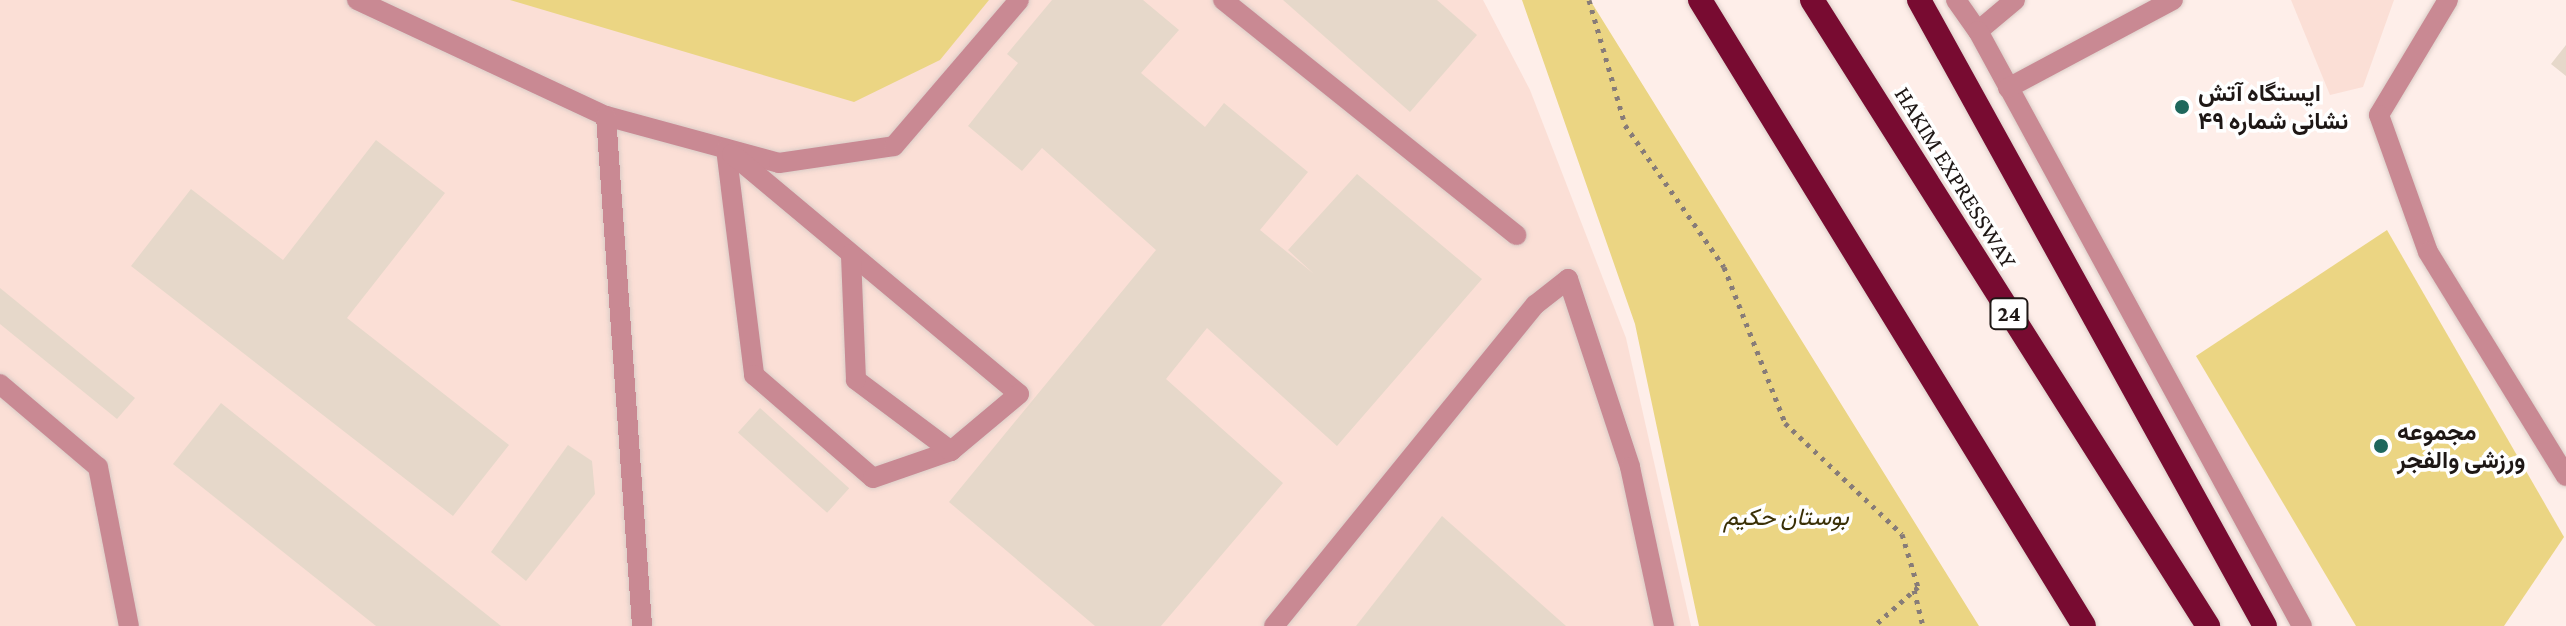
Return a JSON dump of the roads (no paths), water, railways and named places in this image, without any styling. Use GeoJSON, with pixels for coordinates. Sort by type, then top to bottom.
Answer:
{"type":"FeatureCollection","features":[{"type":"Feature","properties":{"kind":"highway"},"geometry":{"type":"LineString","coordinates":[[1700,0],[2084,626]]}},
{"type":"Feature","properties":{"kind":"highway","name":"HAKIM EXPRESSWAY"},"geometry":{"type":"LineString","coordinates":[[1812,0],[2208,626]]}},
{"type":"Feature","properties":{"kind":"highway"},"geometry":{"type":"LineString","coordinates":[[1919,0],[2265,626]]}},
{"type":"Feature","properties":{"kind":"lane"},"geometry":{"type":"LineString","coordinates":[[357,0],[606,116],[779,163],[894,146],[1019,0]]}},
{"type":"Feature","properties":{"kind":"lane"},"geometry":{"type":"LineString","coordinates":[[1223,0],[1516,235]]}},
{"type":"Feature","properties":{"kind":"lane"},"geometry":{"type":"LineString","coordinates":[[1956,0],[1978,31],[2302,626]]}},
{"type":"Feature","properties":{"kind":"lane"},"geometry":{"type":"LineString","coordinates":[[1978,31],[2015,0]]}},
{"type":"Feature","properties":{"kind":"lane"},"geometry":{"type":"LineString","coordinates":[[2008,88],[2173,0]]}},
{"type":"Feature","properties":{"kind":"lane"},"geometry":{"type":"LineString","coordinates":[[2448,0],[2379,115],[2428,252],[2566,476]]}},
{"type":"Feature","properties":{"kind":"lane"},"geometry":{"type":"LineString","coordinates":[[606,116],[642,626]]}},
{"type":"Feature","properties":{"kind":"lane"},"geometry":{"type":"LineString","coordinates":[[726,149],[851,254],[1019,394],[951,451],[873,478],[754,375],[726,149]]}},
{"type":"Feature","properties":{"kind":"lane"},"geometry":{"type":"LineString","coordinates":[[851,254],[856,380],[951,451]]}},
{"type":"Feature","properties":{"kind":"lane"},"geometry":{"type":"LineString","coordinates":[[1274,626],[1535,305],[1568,279],[1630,467],[1664,626]]}},
{"type":"Feature","properties":{"kind":"lane"},"geometry":{"type":"LineString","coordinates":[[0,384],[98,467],[129,626]]}},
{"type":"Feature","properties":{"kind":"place","name":"ایستگاه آتش نشانی شماره ۴۹"},"geometry":{"type":"Point","coordinates":[2182,107]}},
{"type":"Feature","properties":{"kind":"place","name":"مجموعه ورزشی والفجر"},"geometry":{"type":"Point","coordinates":[2381,446]}},
{"type":"Feature","properties":{"kind":"park label","name":"بوستان حکیم"},"geometry":{"type":"Point","coordinates":[1786,517]}}]}
